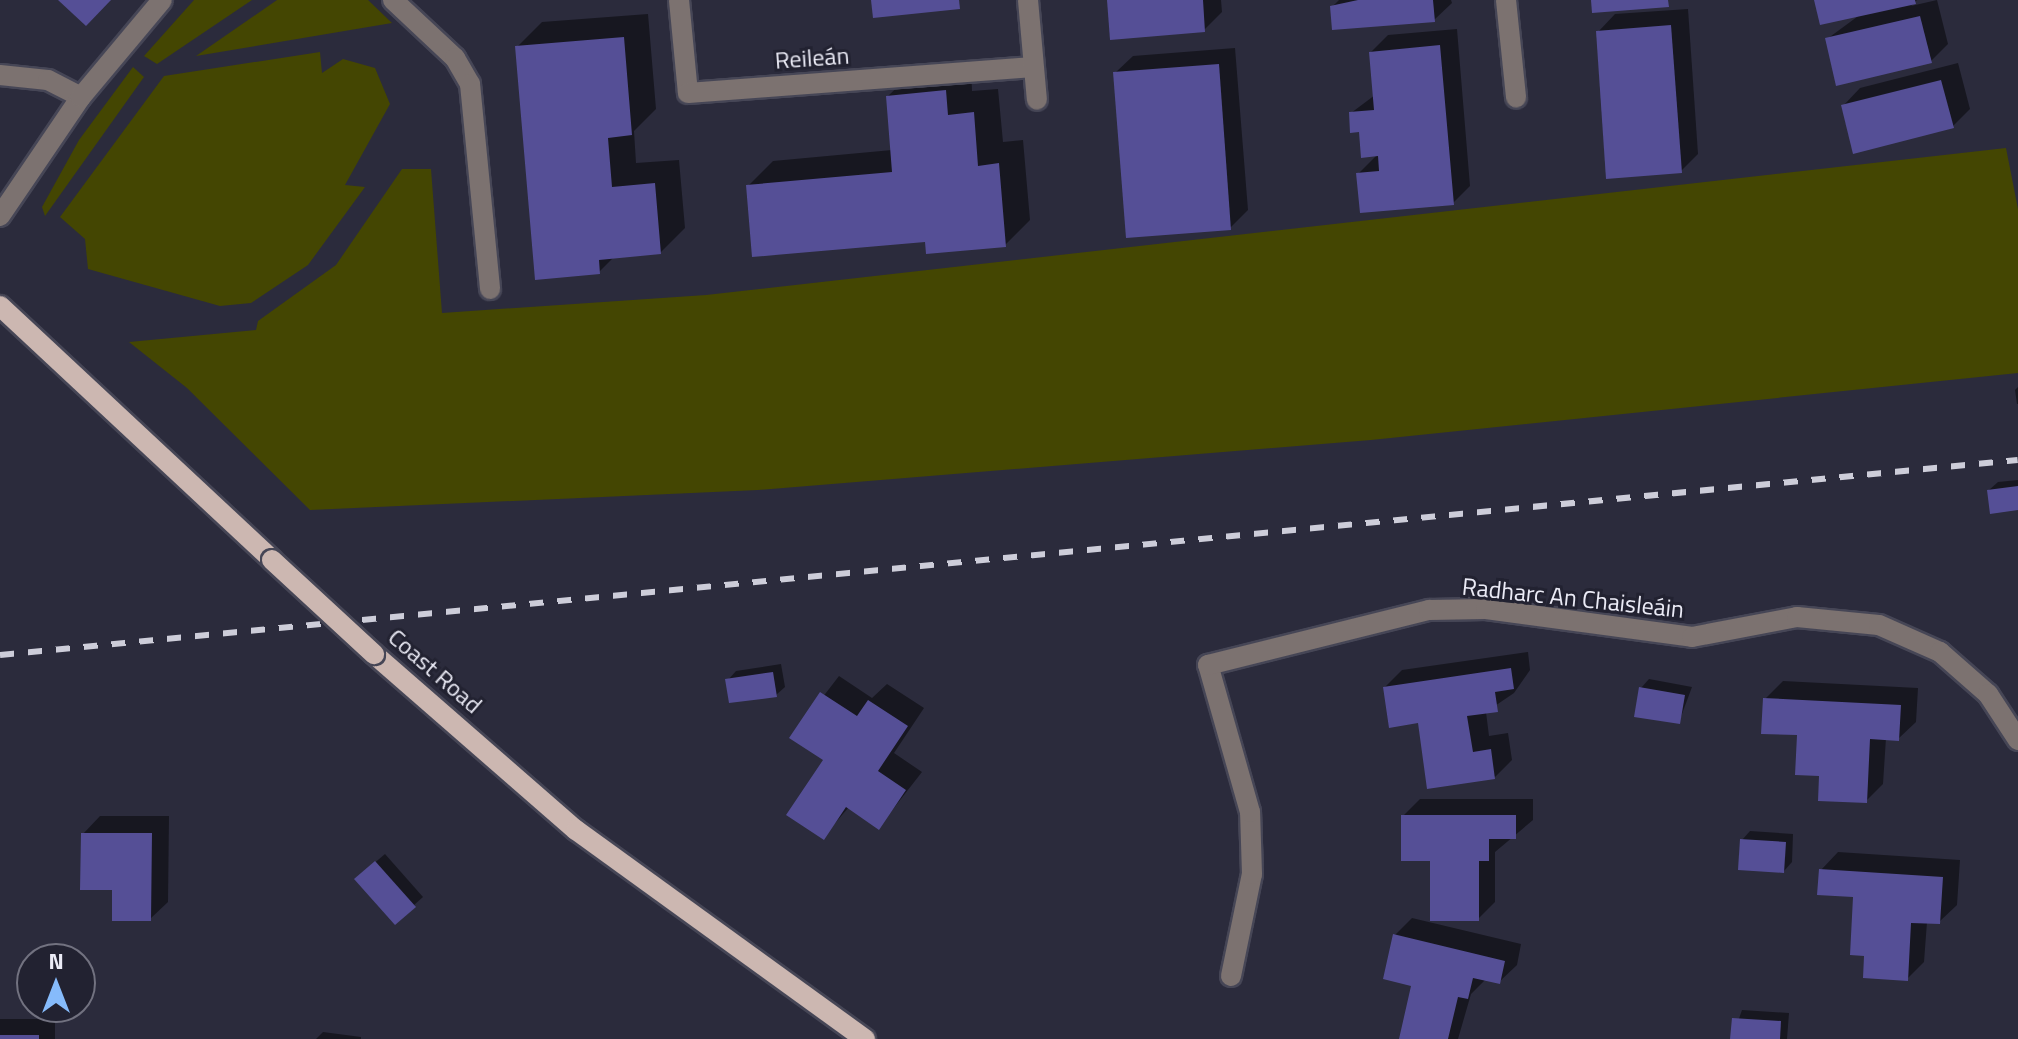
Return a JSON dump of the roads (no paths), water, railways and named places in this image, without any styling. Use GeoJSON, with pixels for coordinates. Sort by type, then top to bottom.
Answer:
{"type":"FeatureCollection","features":[{"type":"Feature","properties":{"kind":"main road","name":"Coast Road"},"geometry":{"type":"LineString","coordinates":[[0,306],[374,654],[576,830],[865,1039]]}},
{"type":"Feature","properties":{"kind":"street"},"geometry":{"type":"LineString","coordinates":[[0,216],[81,97],[162,0]]}},
{"type":"Feature","properties":{"kind":"street"},"geometry":{"type":"LineString","coordinates":[[393,0],[449,51],[470,84],[490,289]]}},
{"type":"Feature","properties":{"kind":"street","name":"Reileán"},"geometry":{"type":"LineString","coordinates":[[679,0],[688,93],[1033,67]]}},
{"type":"Feature","properties":{"kind":"street"},"geometry":{"type":"LineString","coordinates":[[1028,0],[1037,100]]}},
{"type":"Feature","properties":{"kind":"street"},"geometry":{"type":"LineString","coordinates":[[1506,0],[1516,97]]}},
{"type":"Feature","properties":{"kind":"street"},"geometry":{"type":"LineString","coordinates":[[0,75],[48,80],[81,97]]}},
{"type":"Feature","properties":{"kind":"street","name":"Radharc An Chaisleáin"},"geometry":{"type":"LineString","coordinates":[[1231,976],[1252,874],[1250,812],[1208,665],[1429,610],[1486,609],[1692,637],[1797,617],[1879,625],[1940,652],[1988,694],[2018,740]]}},
{"type":"Feature","properties":{"kind":"railway"},"geometry":{"type":"LineString","coordinates":[[0,655],[2018,460]]}}]}
